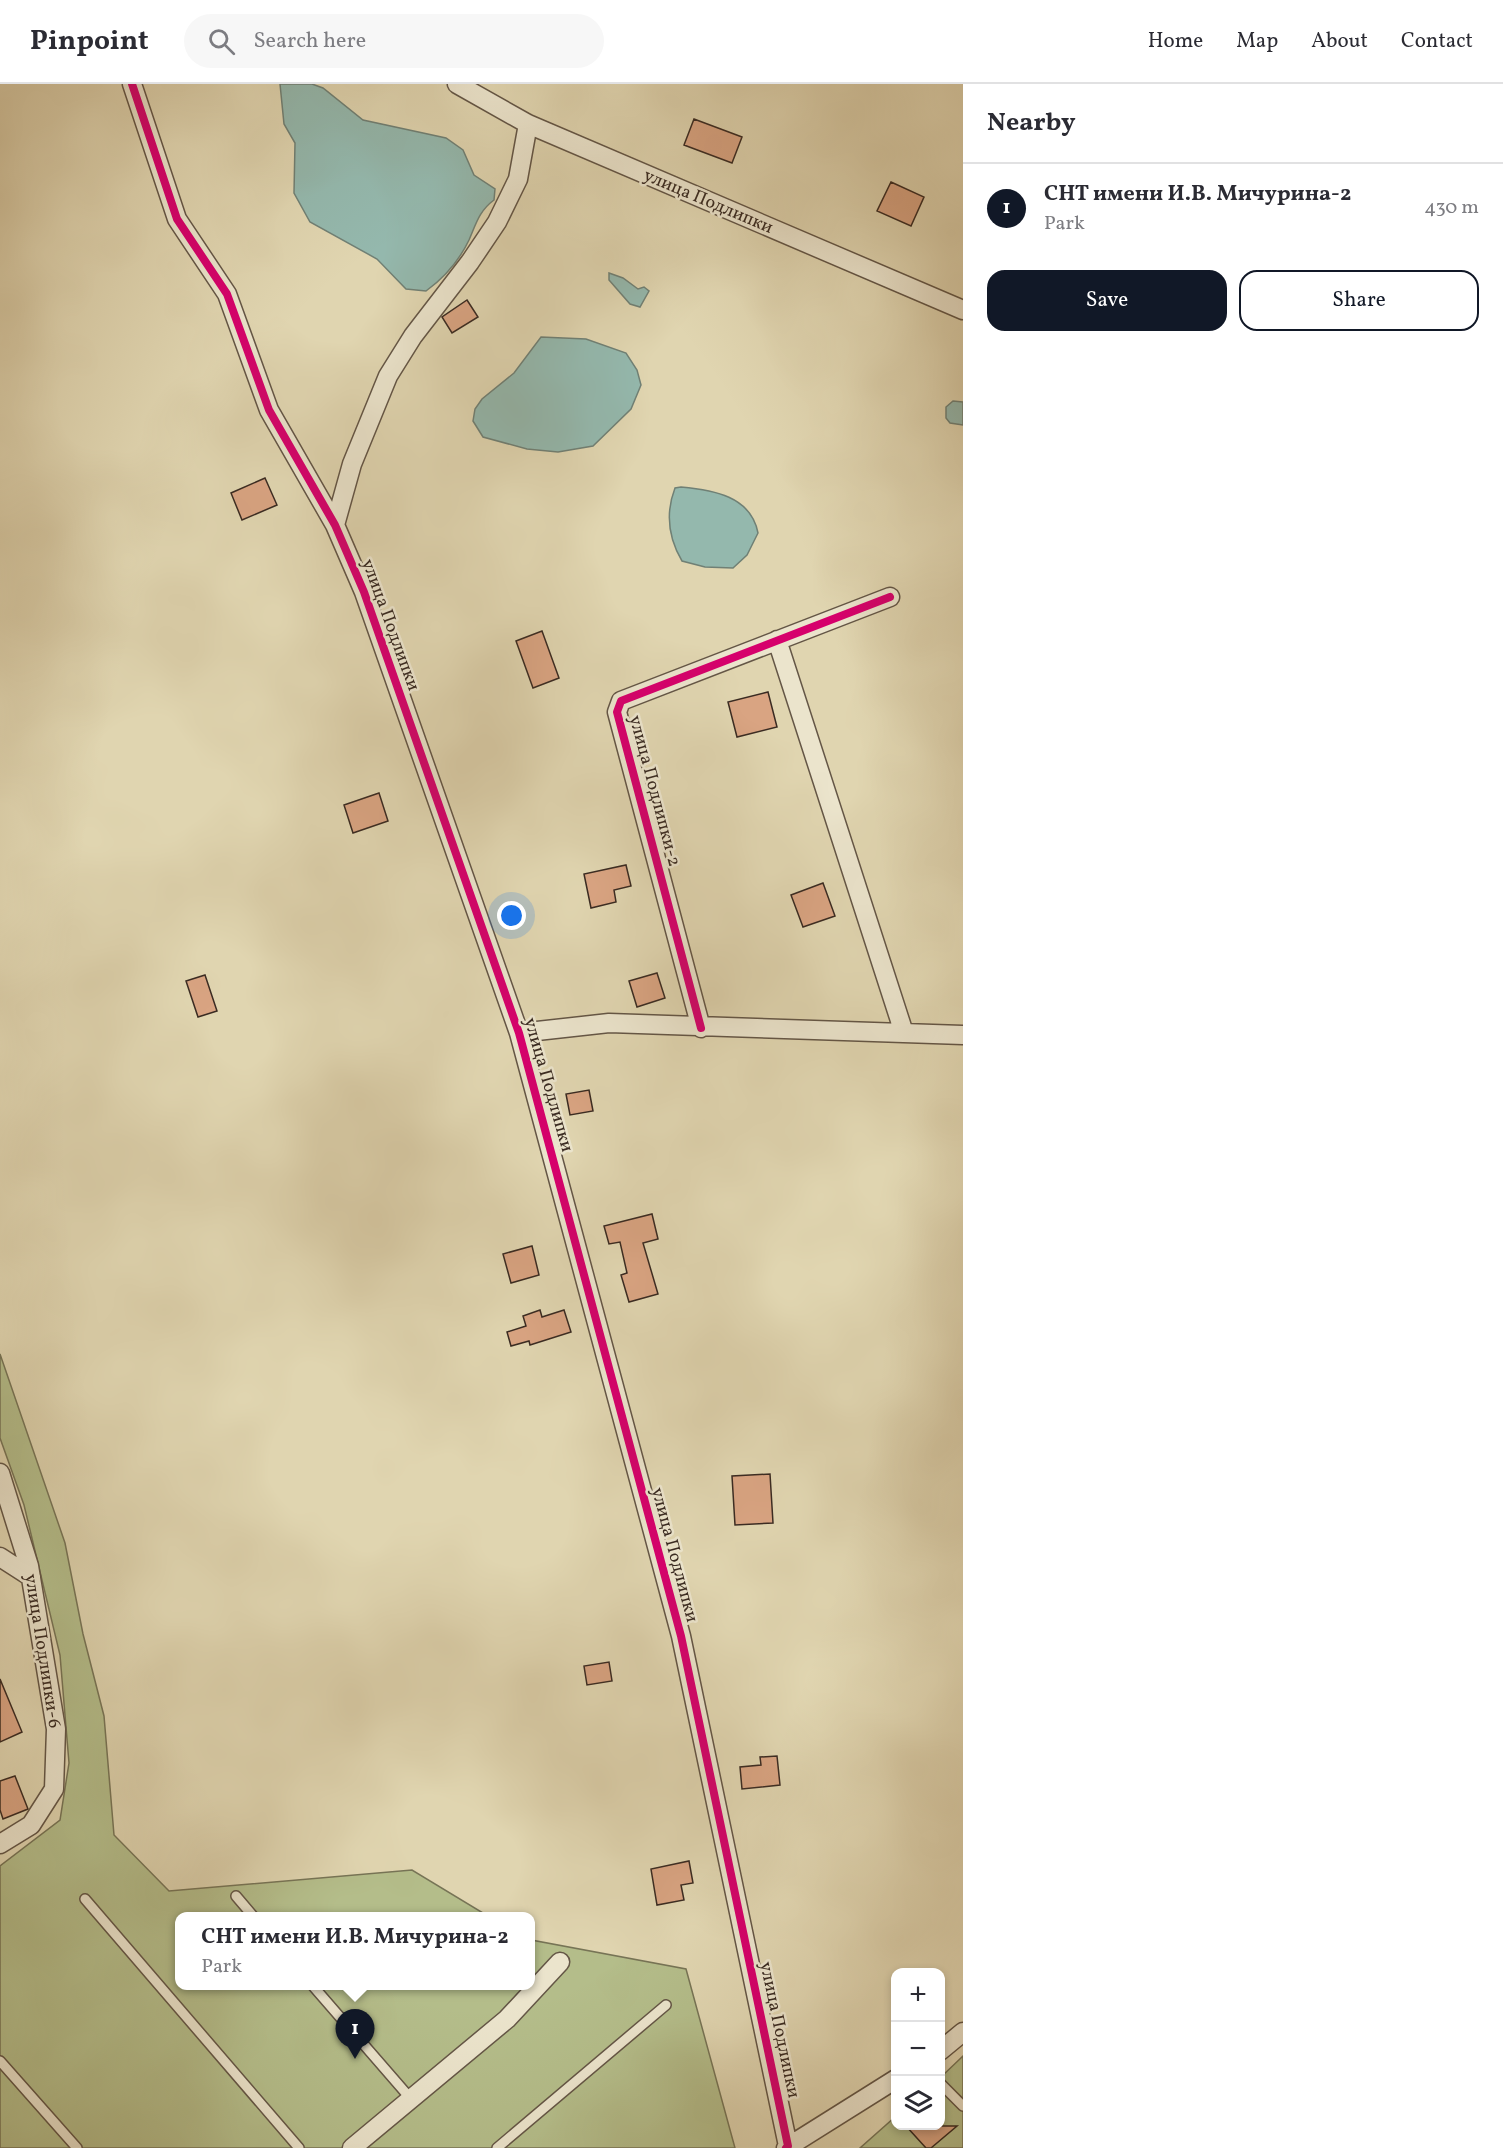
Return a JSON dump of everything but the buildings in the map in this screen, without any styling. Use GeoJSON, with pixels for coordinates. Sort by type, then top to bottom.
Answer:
{"type":"FeatureCollection","features":[{"type":"Feature","properties":{"kind":"street","name":"улица Подлипки"},"geometry":{"type":"LineString","coordinates":[[132,84],[177,219],[227,294],[269,410],[335,525],[364,592],[519,1033],[681,1636],[787,2147]]}},
{"type":"Feature","properties":{"kind":"street","name":"улица Подлипки"},"geometry":{"type":"LineString","coordinates":[[457,84],[528,124],[963,310]]}},
{"type":"Feature","properties":{"kind":"street"},"geometry":{"type":"LineString","coordinates":[[335,525],[352,464],[388,376],[413,336],[470,262],[497,222],[518,179],[528,124]]}},
{"type":"Feature","properties":{"kind":"street","name":"улица Подлипки-2"},"geometry":{"type":"LineString","coordinates":[[701,1028],[617,712],[621,701],[891,597]]}},
{"type":"Feature","properties":{"kind":"street"},"geometry":{"type":"LineString","coordinates":[[777,640],[904,1033]]}},
{"type":"Feature","properties":{"kind":"street"},"geometry":{"type":"LineString","coordinates":[[519,1033],[609,1023],[701,1028],[963,1035]]}},
{"type":"Feature","properties":{"kind":"street","name":"улица Подлипки-6"},"geometry":{"type":"LineString","coordinates":[[0,1473],[31,1577],[56,1729],[54,1789],[31,1825],[0,1844]]}},
{"type":"Feature","properties":{"kind":"street"},"geometry":{"type":"LineString","coordinates":[[0,1557],[31,1577]]}},
{"type":"Feature","properties":{"kind":"street"},"geometry":{"type":"LineString","coordinates":[[535,1989],[560,1962]]}},
{"type":"Feature","properties":{"kind":"street"},"geometry":{"type":"LineString","coordinates":[[352,2148],[507,2019],[534,1990]]}},
{"type":"Feature","properties":{"kind":"street"},"geometry":{"type":"LineString","coordinates":[[945,2047],[963,2032]]}},
{"type":"Feature","properties":{"kind":"street"},"geometry":{"type":"LineString","coordinates":[[787,2147],[891,2082]]}},
{"type":"Feature","properties":{"kind":"lane"},"geometry":{"type":"LineString","coordinates":[[236,1896],[249,1912]]}},
{"type":"Feature","properties":{"kind":"lane"},"geometry":{"type":"LineString","coordinates":[[85,1899],[299,2148]]}},
{"type":"Feature","properties":{"kind":"lane"},"geometry":{"type":"LineString","coordinates":[[316,1990],[411,2099]]}},
{"type":"Feature","properties":{"kind":"lane"},"geometry":{"type":"LineString","coordinates":[[497,2148],[666,2005]]}},
{"type":"Feature","properties":{"kind":"lane"},"geometry":{"type":"LineString","coordinates":[[0,2061],[77,2148]]}},
{"type":"Feature","properties":{"kind":"lane"},"geometry":{"type":"LineString","coordinates":[[945,2088],[963,2106]]}},
{"type":"Feature","properties":{"kind":"green space"},"geometry":{"type":"Polygon","coordinates":[[[0,1354],[65,1543],[83,1634],[104,1716],[114,1835],[169,1891],[412,1870],[481,1912],[175,1912],[175,1990],[535,1990],[535,1941],[686,1969],[735,2148],[0,2148],[0,1866],[60,1820],[69,1763],[60,1655],[24,1505],[0,1438],[0,1354]]]}},
{"type":"Feature","properties":{"kind":"green space"},"geometry":{"type":"Polygon","coordinates":[[[963,2056],[963,2148],[860,2148],[891,2121],[891,2130],[945,2130],[945,2073],[963,2056]]]}},
{"type":"Feature","properties":{"kind":"water"},"geometry":{"type":"Polygon","coordinates":[[[280,84],[312,84],[323,88],[363,120],[446,138],[463,150],[474,175],[495,189],[494,200],[481,213],[461,255],[445,275],[426,291],[406,289],[377,259],[310,222],[294,193],[295,143],[284,124],[280,84]]]}},
{"type":"Feature","properties":{"kind":"water"},"geometry":{"type":"Polygon","coordinates":[[[609,273],[623,278],[638,289],[644,287],[649,291],[640,307],[630,304],[609,280],[609,273]]]}},
{"type":"Feature","properties":{"kind":"water"},"geometry":{"type":"Polygon","coordinates":[[[541,337],[586,339],[626,353],[637,370],[641,385],[631,409],[593,446],[558,452],[527,449],[483,437],[473,421],[475,409],[482,399],[514,373],[541,337]]]}},
{"type":"Feature","properties":{"kind":"water"},"geometry":{"type":"Polygon","coordinates":[[[953,401],[963,402],[963,425],[950,423],[946,418],[946,407],[953,401]]]}},
{"type":"Feature","properties":{"kind":"water"},"geometry":{"type":"Polygon","coordinates":[[[675,488],[718,493],[739,503],[748,511],[758,533],[747,555],[733,568],[705,567],[682,561],[671,534],[669,516],[675,488]]]}},
{"type":"Feature","properties":{"kind":"cycle path"},"geometry":{"type":"LineString","coordinates":[[132,84],[177,219],[227,294],[269,410],[335,525],[364,592],[519,1033],[681,1636],[788,2146],[786,2148]]}},
{"type":"Feature","properties":{"kind":"cycle path"},"geometry":{"type":"LineString","coordinates":[[701,1028],[617,712],[621,701],[890,597]]}},
{"type":"Feature","properties":{"kind":"place","name":"СНТ имени И.В. Мичурина-2"},"geometry":{"type":"Point","coordinates":[355,2059]}}]}
